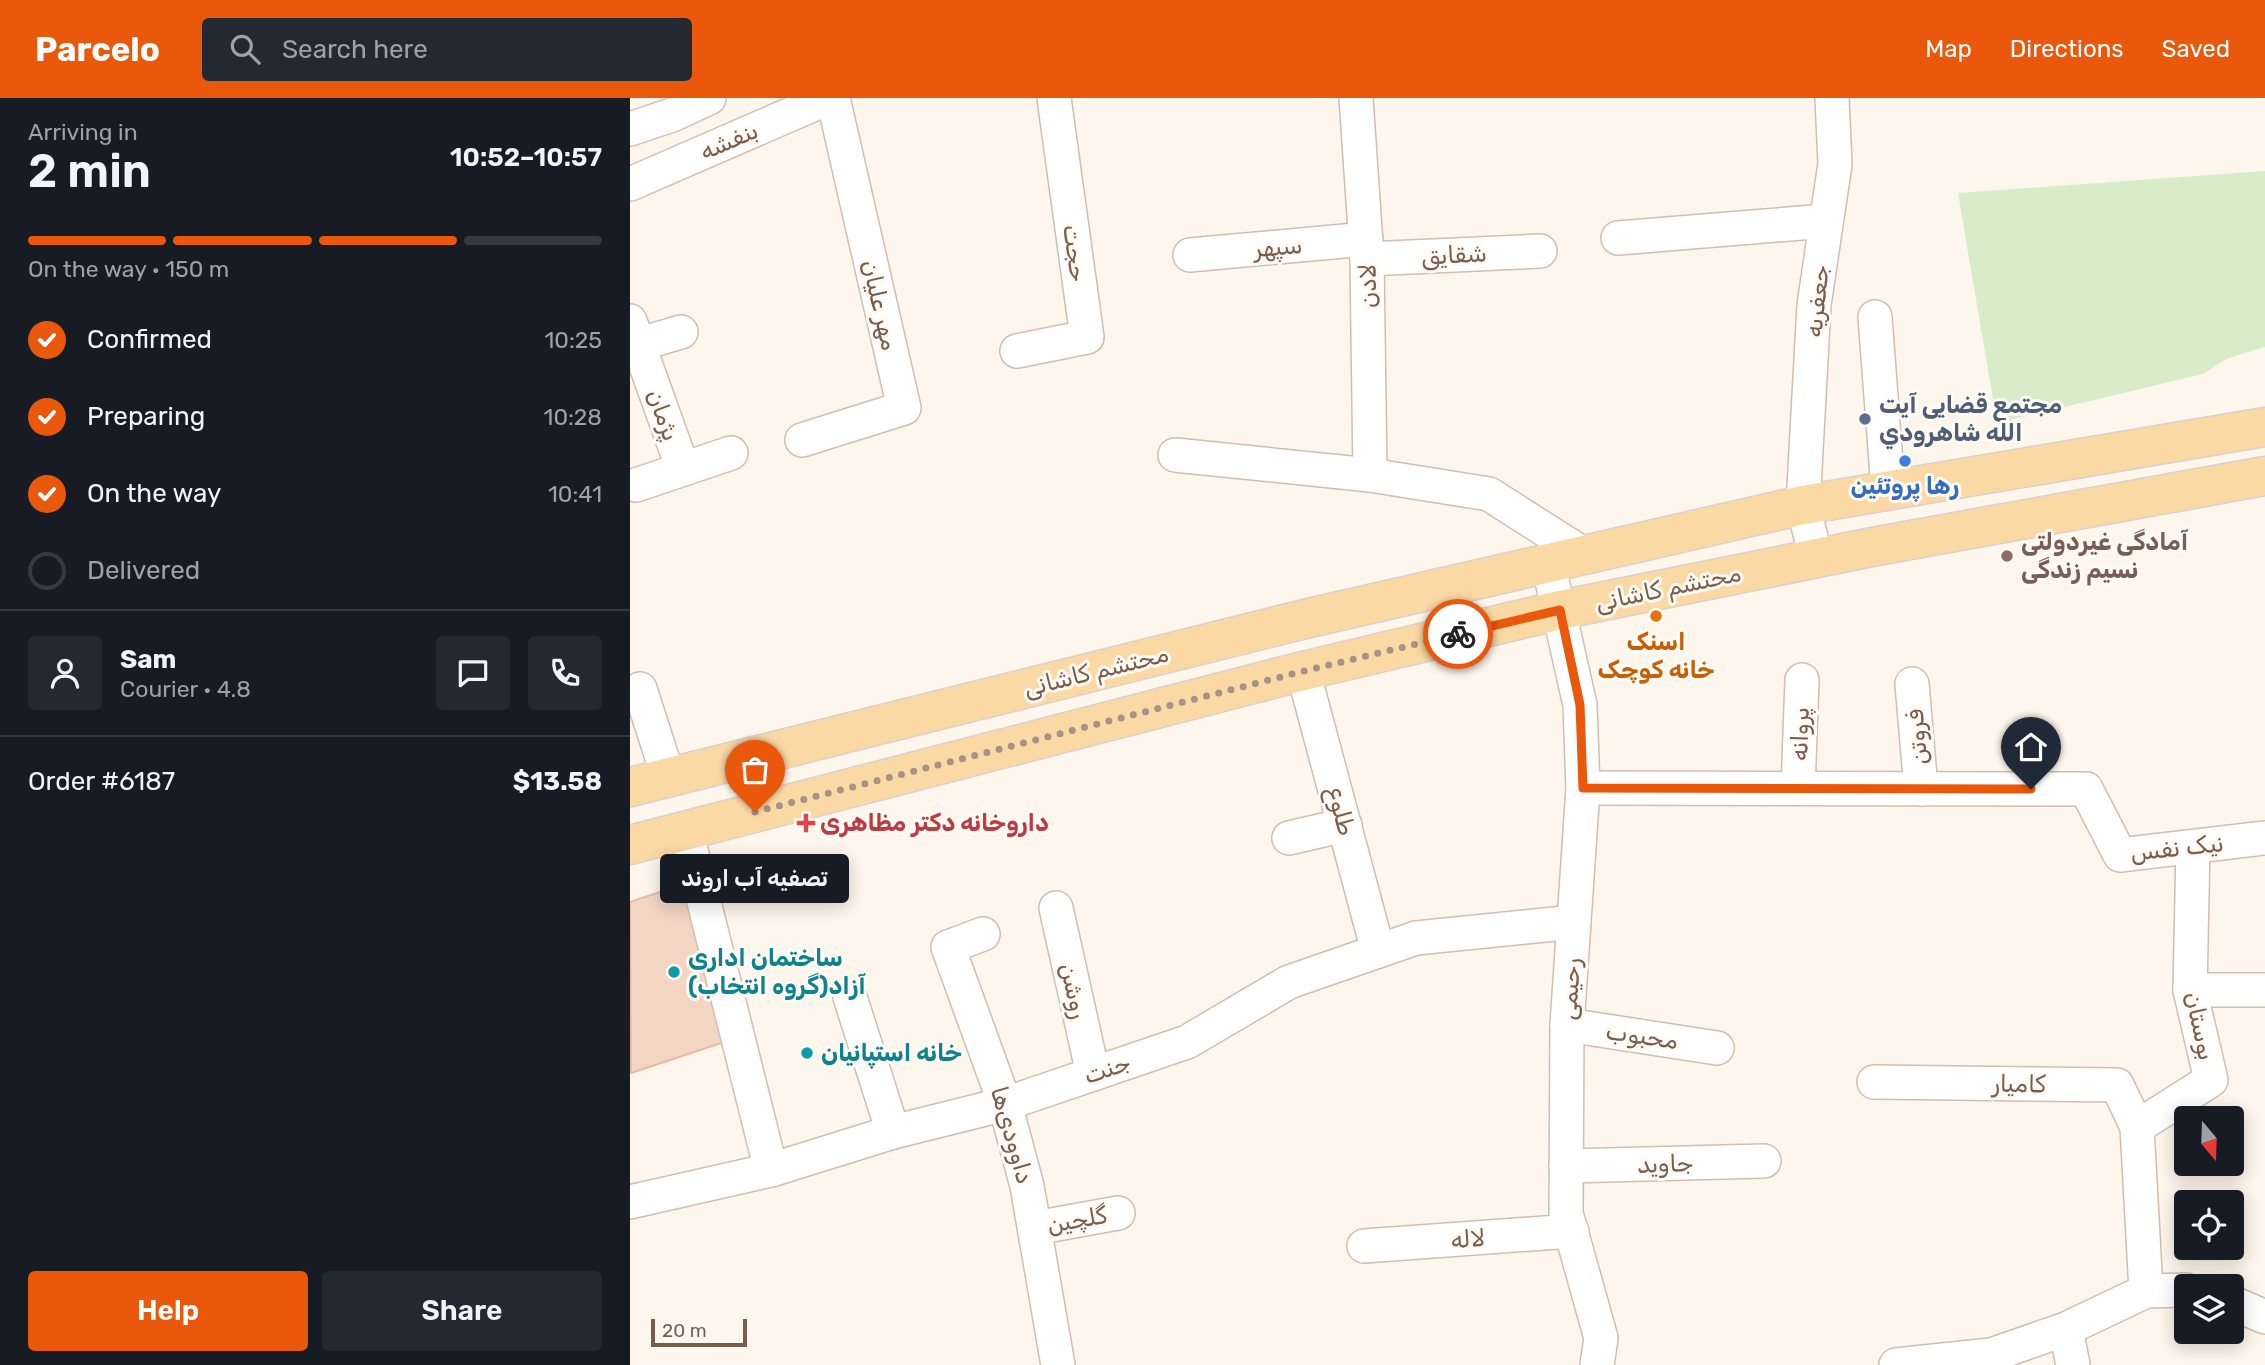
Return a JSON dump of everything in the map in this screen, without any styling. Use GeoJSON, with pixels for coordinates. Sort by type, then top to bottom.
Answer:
{"type":"FeatureCollection","features":[{"type":"Feature","properties":{"kind":"main road","name":"محتشم کاشانی"},"geometry":{"type":"LineString","coordinates":[[630,787],[1309,618],[1803,505],[2265,427]]}},
{"type":"Feature","properties":{"kind":"main road","name":"محتشم کاشانی"},"geometry":{"type":"LineString","coordinates":[[630,845],[1304,671],[1560,610],[1816,558],[2265,476]]}},
{"type":"Feature","properties":{"kind":"street","name":"بنفشه"},"geometry":{"type":"LineString","coordinates":[[630,129],[670,106],[709,98]]}},
{"type":"Feature","properties":{"kind":"street","name":"بنفشه"},"geometry":{"type":"LineString","coordinates":[[630,184],[831,98]]}},
{"type":"Feature","properties":{"kind":"street","name":"مهر علیان"},"geometry":{"type":"LineString","coordinates":[[802,440],[904,408],[831,98]]}},
{"type":"Feature","properties":{"kind":"street","name":"حجت"},"geometry":{"type":"LineString","coordinates":[[1017,351],[1087,337],[1054,98]]}},
{"type":"Feature","properties":{"kind":"street","name":"لادن"},"geometry":{"type":"LineString","coordinates":[[1356,98],[1367,249],[1370,475]]}},
{"type":"Feature","properties":{"kind":"street","name":"جعفریه"},"geometry":{"type":"LineString","coordinates":[[1816,558],[1803,505],[1814,305],[1835,164],[1832,98]]}},
{"type":"Feature","properties":{"kind":"street"},"geometry":{"type":"LineString","coordinates":[[1618,238],[1826,221]]}},
{"type":"Feature","properties":{"kind":"street","name":"شقایق"},"geometry":{"type":"LineString","coordinates":[[1367,249],[1540,251]]}},
{"type":"Feature","properties":{"kind":"street","name":"سپهر"},"geometry":{"type":"LineString","coordinates":[[1190,255],[1367,249]]}},
{"type":"Feature","properties":{"kind":"street"},"geometry":{"type":"LineString","coordinates":[[1875,317],[1888,489]]}},
{"type":"Feature","properties":{"kind":"street"},"geometry":{"type":"LineString","coordinates":[[633,337],[681,332]]}},
{"type":"Feature","properties":{"kind":"street","name":"پژمان"},"geometry":{"type":"LineString","coordinates":[[633,337],[682,469]]}},
{"type":"Feature","properties":{"kind":"street"},"geometry":{"type":"LineString","coordinates":[[636,485],[731,453]]}},
{"type":"Feature","properties":{"kind":"street"},"geometry":{"type":"LineString","coordinates":[[1175,455],[1370,475],[1489,494],[1565,559]]}},
{"type":"Feature","properties":{"kind":"street","name":"رحیمی"},"geometry":{"type":"LineString","coordinates":[[1565,559],[1560,610],[1580,705],[1583,788],[1567,1025],[1566,1213],[1601,1338],[1597,1365]]}},
{"type":"Feature","properties":{"kind":"street","name":"طلوع"},"geometry":{"type":"LineString","coordinates":[[1304,671],[1378,951]]}},
{"type":"Feature","properties":{"kind":"street","name":"پروانه"},"geometry":{"type":"LineString","coordinates":[[1798,788],[1802,680]]}},
{"type":"Feature","properties":{"kind":"street","name":"فروتن"},"geometry":{"type":"LineString","coordinates":[[1912,684],[1921,789]]}},
{"type":"Feature","properties":{"kind":"street"},"geometry":{"type":"LineString","coordinates":[[640,689],[668,776]]}},
{"type":"Feature","properties":{"kind":"street","name":"نیک نفس"},"geometry":{"type":"LineString","coordinates":[[1583,788],[2086,789],[2120,855],[2265,838]]}},
{"type":"Feature","properties":{"kind":"street"},"geometry":{"type":"LineString","coordinates":[[1289,838],[1345,825]]}},
{"type":"Feature","properties":{"kind":"street"},"geometry":{"type":"LineString","coordinates":[[686,830],[771,1170]]}},
{"type":"Feature","properties":{"kind":"street","name":"بوستان"},"geometry":{"type":"LineString","coordinates":[[2137,1126],[2211,1080],[2190,990],[2193,846]]}},
{"type":"Feature","properties":{"kind":"street","name":"روشن"},"geometry":{"type":"LineString","coordinates":[[1056,908],[1093,1074]]}},
{"type":"Feature","properties":{"kind":"street","name":"جنت"},"geometry":{"type":"LineString","coordinates":[[630,1202],[771,1170],[893,1132],[1005,1104],[1187,1042],[1289,982],[1416,938],[1574,922]]}},
{"type":"Feature","properties":{"kind":"street","name":"داوودی‌ها"},"geometry":{"type":"LineString","coordinates":[[982,934],[948,947],[1005,1104],[1027,1186],[1058,1365]]}},
{"type":"Feature","properties":{"kind":"street"},"geometry":{"type":"LineString","coordinates":[[2190,990],[2265,990]]}},
{"type":"Feature","properties":{"kind":"street"},"geometry":{"type":"LineString","coordinates":[[850,997],[893,1132]]}},
{"type":"Feature","properties":{"kind":"street","name":"محبوب"},"geometry":{"type":"LineString","coordinates":[[1567,1025],[1717,1048]]}},
{"type":"Feature","properties":{"kind":"street","name":"کامیار"},"geometry":{"type":"LineString","coordinates":[[1874,1082],[2117,1085],[2137,1126]]}},
{"type":"Feature","properties":{"kind":"street"},"geometry":{"type":"LineString","coordinates":[[2137,1126],[2146,1291]]}},
{"type":"Feature","properties":{"kind":"street","name":"جاوید"},"geometry":{"type":"LineString","coordinates":[[1566,1166],[1764,1161]]}},
{"type":"Feature","properties":{"kind":"street","name":"گلچین"},"geometry":{"type":"LineString","coordinates":[[1035,1228],[1118,1213]]}},
{"type":"Feature","properties":{"kind":"street","name":"لاله"},"geometry":{"type":"LineString","coordinates":[[1364,1246],[1572,1231]]}},
{"type":"Feature","properties":{"kind":"street"},"geometry":{"type":"LineString","coordinates":[[1896,1365],[1992,1355],[2066,1329],[2146,1291],[2174,1290]]}},
{"type":"Feature","properties":{"kind":"street"},"geometry":{"type":"LineString","coordinates":[[2244,1308],[2265,1317]]}},
{"type":"Feature","properties":{"kind":"street"},"geometry":{"type":"LineString","coordinates":[[2066,1329],[2073,1365]]}},
{"type":"Feature","properties":{"kind":"green space"},"geometry":{"type":"Polygon","coordinates":[[[2265,171],[2265,347],[2228,358],[2203,374],[1997,423],[1958,193],[2265,171]]]}},
{"type":"Feature","properties":{"kind":"building","name":"ساختمان اداری آزاد(گروه انتخاب)"},"geometry":{"type":"Polygon","coordinates":[[[674,887],[702,905],[736,1038],[631,1073],[630,902],[674,887]]]}},
{"type":"Feature","properties":{"kind":"way so far"},"geometry":{"type":"LineString","coordinates":[[755,812],[1458,634]]}},
{"type":"Feature","properties":{"kind":"place","name":"مجتمع قضایی آیت الله شاهرودي"},"geometry":{"type":"Point","coordinates":[1865,419]}},
{"type":"Feature","properties":{"kind":"place","name":"رها پروتئین"},"geometry":{"type":"Point","coordinates":[1905,461]}},
{"type":"Feature","properties":{"kind":"place","name":"آمادگی غیردولتی نسیم زندگی"},"geometry":{"type":"Point","coordinates":[2007,556]}},
{"type":"Feature","properties":{"kind":"place","name":"اسنک خانه کوچک"},"geometry":{"type":"Point","coordinates":[1656,616]}},
{"type":"Feature","properties":{"kind":"place","name":"تصفیه آب اروند"},"geometry":{"type":"Point","coordinates":[755,812]}},
{"type":"Feature","properties":{"kind":"place","name":"داروخانه دکتر مظاهری"},"geometry":{"type":"Point","coordinates":[806,823]}},
{"type":"Feature","properties":{"kind":"place","name":"ساختمان اداری آزاد(گروه انتخاب)"},"geometry":{"type":"Point","coordinates":[674,972]}},
{"type":"Feature","properties":{"kind":"place","name":"خانه استپانیان"},"geometry":{"type":"Point","coordinates":[807,1053]}},
{"type":"Feature","properties":{"kind":"route"},"geometry":{"type":"LineString","coordinates":[[1458,634],[1560,610],[1580,705],[1583,788],[2031,789]]}}]}
